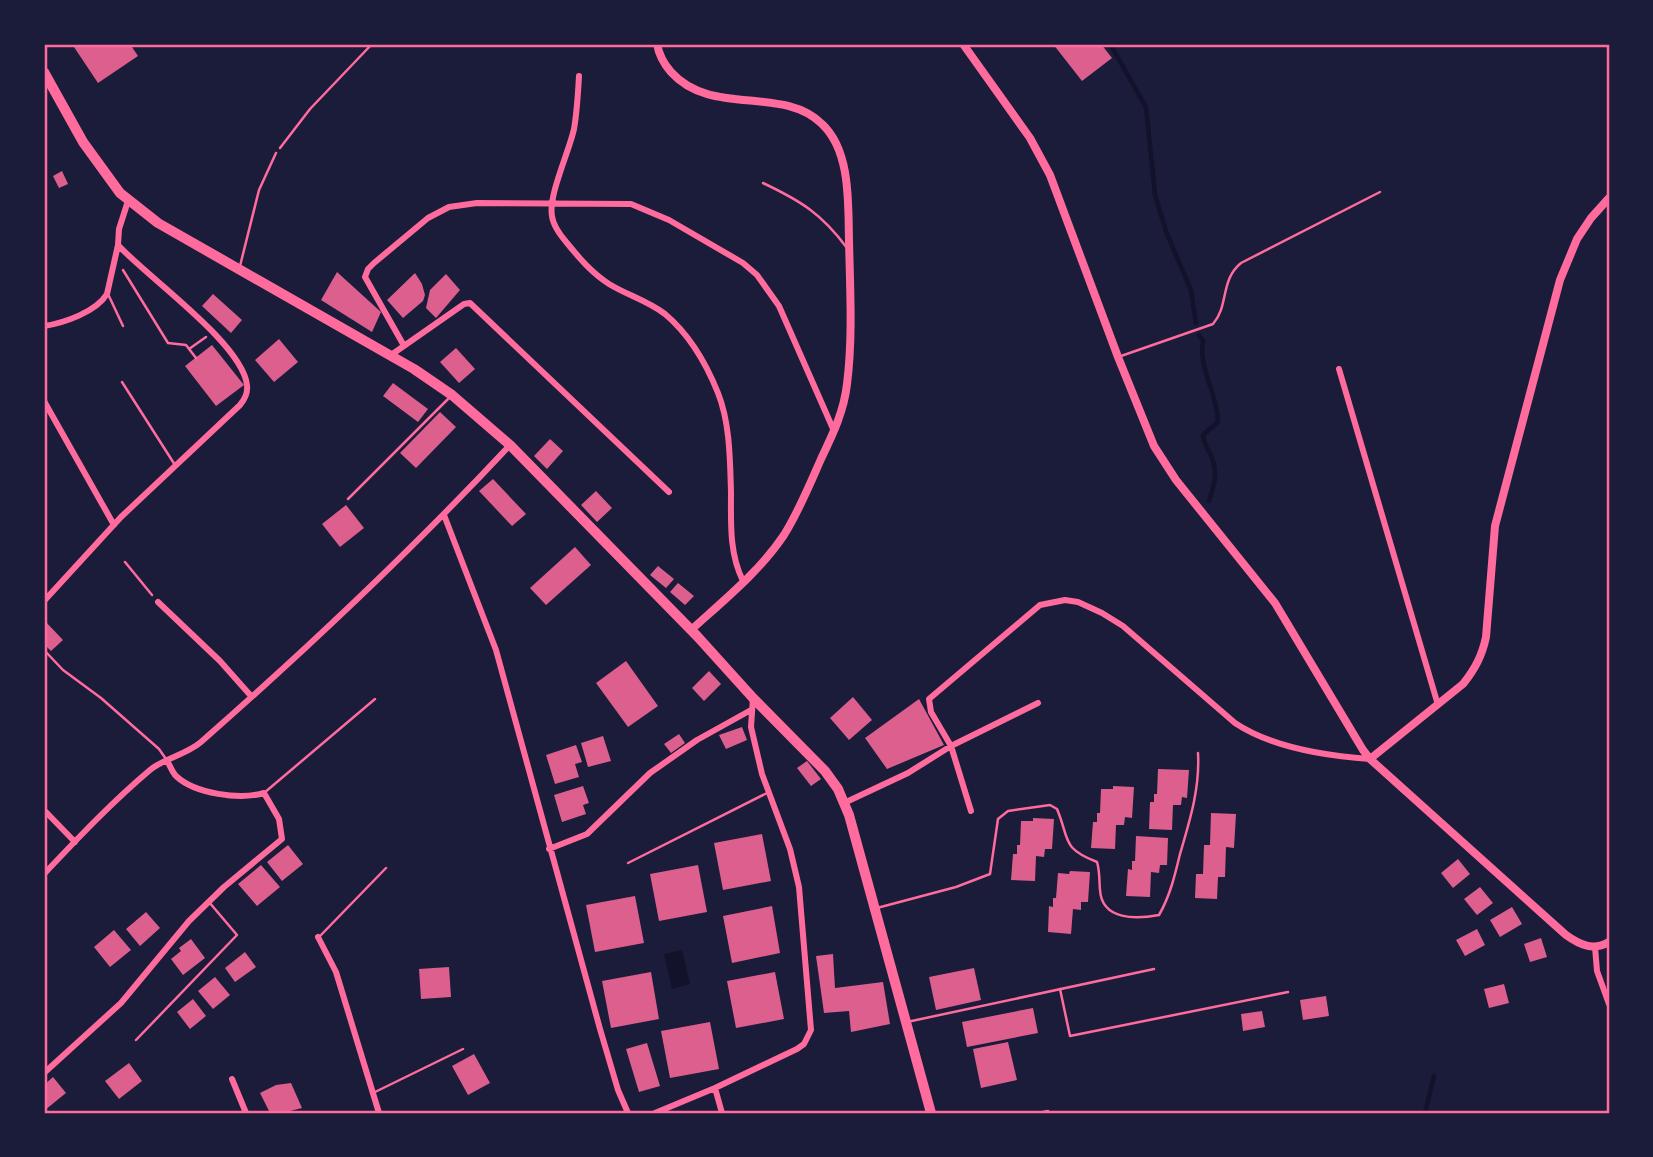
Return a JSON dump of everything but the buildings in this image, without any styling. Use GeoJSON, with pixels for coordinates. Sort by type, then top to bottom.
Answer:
{"type":"FeatureCollection","features":[{"type":"Feature","properties":{"kind":"main road"},"geometry":{"type":"LineString","coordinates":[[44,72],[83,142],[128,201],[158,223],[391,355],[452,395],[510,445],[825,771],[844,803],[876,908],[931,1113]]}},
{"type":"Feature","properties":{"kind":"street"},"geometry":{"type":"LineString","coordinates":[[657,44],[667,68],[679,81],[696,92],[785,106],[802,111],[822,124],[830,132],[842,162],[848,202],[850,339],[842,411],[802,502],[784,535],[743,581],[691,630]]}},
{"type":"Feature","properties":{"kind":"street"},"geometry":{"type":"LineString","coordinates":[[963,44],[1041,157],[1143,423],[1164,463],[1275,603],[1370,759],[1566,936],[1585,946],[1595,947],[1609,942]]}},
{"type":"Feature","properties":{"kind":"street"},"geometry":{"type":"LineString","coordinates":[[579,76],[574,128],[551,203],[552,217],[585,265],[609,284],[639,298],[665,315],[688,338],[703,360],[719,396],[726,421],[731,532],[736,562],[743,581]]}},
{"type":"Feature","properties":{"kind":"street"},"geometry":{"type":"LineString","coordinates":[[971,811],[951,746],[931,712],[929,699],[1040,605],[1053,601],[1065,600],[1090,606],[1123,626],[1250,733],[1328,755],[1370,759],[1463,684],[1475,670],[1486,638],[1495,526],[1560,281],[1577,239],[1609,198]]}},
{"type":"Feature","properties":{"kind":"street"},"geometry":{"type":"LineString","coordinates":[[44,326],[66,320],[103,300],[107,294],[116,258],[119,229],[128,201]]}},
{"type":"Feature","properties":{"kind":"street"},"geometry":{"type":"LineString","coordinates":[[403,344],[365,277],[374,263],[428,218],[449,207],[477,203],[631,204],[669,220],[757,275],[779,306],[834,430]]}},
{"type":"Feature","properties":{"kind":"street"},"geometry":{"type":"LineString","coordinates":[[44,601],[114,525],[246,398],[247,381],[233,357],[196,315],[118,245]]}},
{"type":"Feature","properties":{"kind":"street"},"geometry":{"type":"LineString","coordinates":[[391,355],[403,344],[464,304],[470,303],[669,492]]}},
{"type":"Feature","properties":{"kind":"street"},"geometry":{"type":"LineString","coordinates":[[1339,369],[1438,705]]}},
{"type":"Feature","properties":{"kind":"street"},"geometry":{"type":"LineString","coordinates":[[44,401],[114,525]]}},
{"type":"Feature","properties":{"kind":"street"},"geometry":{"type":"LineString","coordinates":[[44,874],[116,799],[153,767],[197,745],[251,696],[444,515],[510,445]]}},
{"type":"Feature","properties":{"kind":"street"},"geometry":{"type":"LineString","coordinates":[[444,515],[496,650],[549,849],[618,1090],[628,1113]]}},
{"type":"Feature","properties":{"kind":"street"},"geometry":{"type":"LineString","coordinates":[[158,602],[220,661],[251,696]]}},
{"type":"Feature","properties":{"kind":"street"},"geometry":{"type":"LineString","coordinates":[[655,1113],[716,1088],[797,1049],[804,1044],[811,1030],[799,887],[790,849],[769,792],[751,727],[753,698]]}},
{"type":"Feature","properties":{"kind":"street"},"geometry":{"type":"LineString","coordinates":[[844,803],[908,773],[951,746],[1038,703]]}},
{"type":"Feature","properties":{"kind":"street"},"geometry":{"type":"LineString","coordinates":[[549,849],[587,834],[650,773],[696,740],[751,710]]}},
{"type":"Feature","properties":{"kind":"street"},"geometry":{"type":"LineString","coordinates":[[44,1073],[121,1003],[188,921],[223,887],[282,839],[279,819],[264,793],[222,795],[192,786],[175,775],[167,761]]}},
{"type":"Feature","properties":{"kind":"street"},"geometry":{"type":"LineString","coordinates":[[44,810],[75,842]]}},
{"type":"Feature","properties":{"kind":"street"},"geometry":{"type":"LineString","coordinates":[[318,937],[336,972],[379,1113]]}},
{"type":"Feature","properties":{"kind":"street"},"geometry":{"type":"LineString","coordinates":[[1595,947],[1597,971],[1609,1004]]}},
{"type":"Feature","properties":{"kind":"street"},"geometry":{"type":"LineString","coordinates":[[232,1079],[246,1113]]}},
{"type":"Feature","properties":{"kind":"street"},"geometry":{"type":"LineString","coordinates":[[716,1088],[722,1113]]}},
{"type":"Feature","properties":{"kind":"lane"},"geometry":{"type":"LineString","coordinates":[[239,269],[259,190],[276,153]]}},
{"type":"Feature","properties":{"kind":"lane"},"geometry":{"type":"LineString","coordinates":[[763,183],[787,194],[821,216],[849,251]]}},
{"type":"Feature","properties":{"kind":"lane"},"geometry":{"type":"LineString","coordinates":[[1118,357],[1213,324],[1220,313],[1230,275],[1241,264],[1380,192]]}},
{"type":"Feature","properties":{"kind":"lane"},"geometry":{"type":"LineString","coordinates":[[107,294],[123,326]]}},
{"type":"Feature","properties":{"kind":"lane"},"geometry":{"type":"LineString","coordinates":[[122,382],[176,467]]}},
{"type":"Feature","properties":{"kind":"lane"},"geometry":{"type":"LineString","coordinates":[[348,499],[452,395]]}},
{"type":"Feature","properties":{"kind":"lane"},"geometry":{"type":"LineString","coordinates":[[44,650],[63,670],[101,698],[159,749],[167,761]]}},
{"type":"Feature","properties":{"kind":"lane"},"geometry":{"type":"LineString","coordinates":[[264,793],[375,699]]}},
{"type":"Feature","properties":{"kind":"lane"},"geometry":{"type":"LineString","coordinates":[[876,908],[956,887],[990,874],[998,819],[1008,810],[1050,805],[1057,809],[1069,846],[1097,862],[1101,876],[1100,893],[1108,910],[1120,916],[1143,918],[1159,915],[1167,901],[1193,810],[1199,772],[1198,753]]}},
{"type":"Feature","properties":{"kind":"lane"},"geometry":{"type":"LineString","coordinates":[[628,863],[769,792]]}},
{"type":"Feature","properties":{"kind":"lane"},"geometry":{"type":"LineString","coordinates":[[318,937],[386,868]]}},
{"type":"Feature","properties":{"kind":"lane"},"geometry":{"type":"LineString","coordinates":[[136,1040],[237,936],[209,902]]}},
{"type":"Feature","properties":{"kind":"lane"},"geometry":{"type":"LineString","coordinates":[[906,1023],[1154,969]]}},
{"type":"Feature","properties":{"kind":"lane"},"geometry":{"type":"LineString","coordinates":[[1059,989],[1070,1036],[1288,992]]}},
{"type":"Feature","properties":{"kind":"lane"},"geometry":{"type":"LineString","coordinates":[[373,1093],[463,1049]]}},
{"type":"Feature","properties":{"kind":"lane"},"geometry":{"type":"LineString","coordinates":[[1038,1113],[1048,1111]]}},
{"type":"Feature","properties":{"kind":"path"},"geometry":{"type":"LineString","coordinates":[[276,153],[310,109],[372,44]]}},
{"type":"Feature","properties":{"kind":"path"},"geometry":{"type":"LineString","coordinates":[[116,258],[168,343],[186,345],[196,358]]}},
{"type":"Feature","properties":{"kind":"path"},"geometry":{"type":"LineString","coordinates":[[189,349],[202,340]]}},
{"type":"Feature","properties":{"kind":"path"},"geometry":{"type":"LineString","coordinates":[[125,562],[158,602]]}},
{"type":"Feature","properties":{"kind":"shaded area"},"geometry":{"type":"Polygon","coordinates":[[[682,950],[690,984],[672,989],[664,954],[682,950]]]}},
{"type":"Feature","properties":{"kind":"waterway"},"geometry":{"type":"LineString","coordinates":[[1110,44],[1146,107],[1155,195],[1167,234],[1191,290],[1196,323]]}},
{"type":"Feature","properties":{"kind":"waterway"},"geometry":{"type":"LineString","coordinates":[[1199,335],[1203,341],[1203,362],[1215,401],[1218,422],[1203,435],[1215,471],[1209,501]]}},
{"type":"Feature","properties":{"kind":"waterway"},"geometry":{"type":"LineString","coordinates":[[1425,1113],[1434,1076]]}}]}
